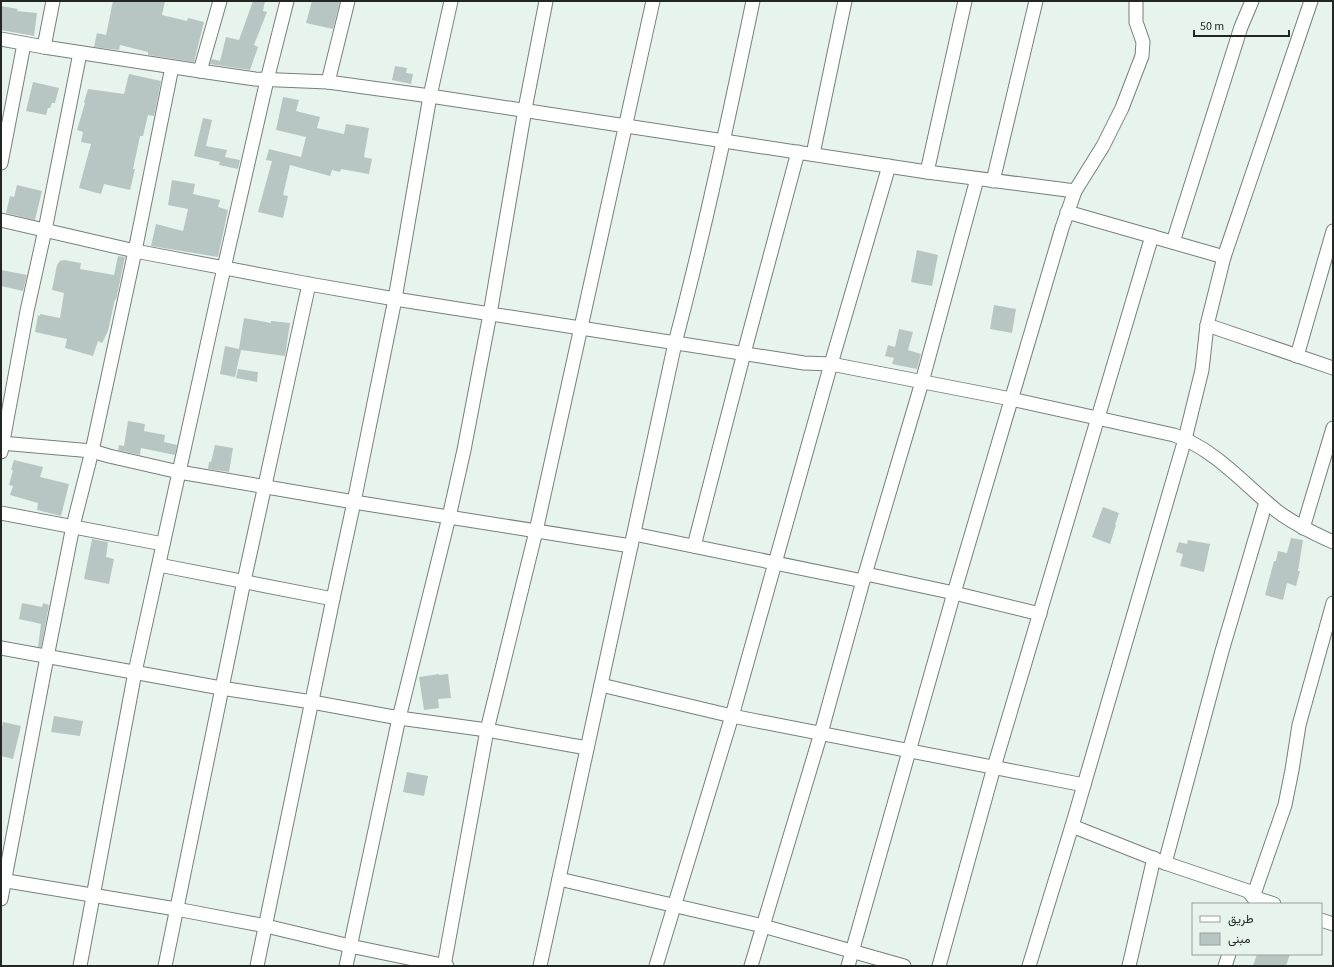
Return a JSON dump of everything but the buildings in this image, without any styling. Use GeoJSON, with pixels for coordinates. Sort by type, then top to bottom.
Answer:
{"type":"FeatureCollection","features":[{"type":"Feature","properties":{"kind":"street"},"geometry":{"type":"LineString","coordinates":[[44,47],[53,1]]}},
{"type":"Feature","properties":{"kind":"street"},"geometry":{"type":"LineString","coordinates":[[200,71],[220,1]]}},
{"type":"Feature","properties":{"kind":"street"},"geometry":{"type":"LineString","coordinates":[[80,966],[135,672],[224,268],[286,1]]}},
{"type":"Feature","properties":{"kind":"street"},"geometry":{"type":"LineString","coordinates":[[328,82],[348,1]]}},
{"type":"Feature","properties":{"kind":"street"},"geometry":{"type":"LineString","coordinates":[[257,966],[395,299],[430,96],[451,1]]}},
{"type":"Feature","properties":{"kind":"street"},"geometry":{"type":"LineString","coordinates":[[346,966],[399,718],[449,517],[464,450],[490,314],[525,109],[546,1]]}},
{"type":"Feature","properties":{"kind":"street"},"geometry":{"type":"LineString","coordinates":[[3,880],[176,909],[266,926],[445,966],[487,730],[536,531],[582,329],[653,1]]}},
{"type":"Feature","properties":{"kind":"street"},"geometry":{"type":"LineString","coordinates":[[540,966],[675,343],[690,286],[724,140],[753,1]]}},
{"type":"Feature","properties":{"kind":"street"},"geometry":{"type":"LineString","coordinates":[[813,154],[845,1]]}},
{"type":"Feature","properties":{"kind":"street"},"geometry":{"type":"LineString","coordinates":[[927,172],[965,1]]}},
{"type":"Feature","properties":{"kind":"street"},"geometry":{"type":"LineString","coordinates":[[993,181],[1036,1]]}},
{"type":"Feature","properties":{"kind":"street"},"geometry":{"type":"LineString","coordinates":[[848,966],[954,593],[1067,212],[1075,191],[1104,146],[1128,95],[1142,56],[1143,42],[1136,22],[1136,1]]}},
{"type":"Feature","properties":{"kind":"street"},"geometry":{"type":"LineString","coordinates":[[1173,242],[1241,27],[1252,1]]}},
{"type":"Feature","properties":{"kind":"street"},"geometry":{"type":"LineString","coordinates":[[1029,966],[1072,826],[1185,439],[1202,370],[1207,325],[1224,257],[1311,1]]}},
{"type":"Feature","properties":{"kind":"street"},"geometry":{"type":"LineString","coordinates":[[1,39],[80,53],[267,80],[328,82],[525,109],[927,172],[1075,191]]}},
{"type":"Feature","properties":{"kind":"street"},"geometry":{"type":"LineString","coordinates":[[1,163],[24,44]]}},
{"type":"Feature","properties":{"kind":"street"},"geometry":{"type":"LineString","coordinates":[[80,53],[45,230],[27,311],[2,446],[92,451],[179,472],[536,531],[694,546],[776,563],[954,593],[1040,614]]}},
{"type":"Feature","properties":{"kind":"street"},"geometry":{"type":"LineString","coordinates":[[1,899],[3,880],[46,657],[73,526],[92,451],[172,67]]}},
{"type":"Feature","properties":{"kind":"street"},"geometry":{"type":"LineString","coordinates":[[694,546],[798,152]]}},
{"type":"Feature","properties":{"kind":"street"},"geometry":{"type":"LineString","coordinates":[[656,966],[732,716],[831,364],[889,166]]}},
{"type":"Feature","properties":{"kind":"street"},"geometry":{"type":"LineString","coordinates":[[751,966],[821,734],[922,382],[977,179]]}},
{"type":"Feature","properties":{"kind":"street"},"geometry":{"type":"LineString","coordinates":[[1067,212],[1224,257]]}},
{"type":"Feature","properties":{"kind":"street"},"geometry":{"type":"LineString","coordinates":[[1,220],[134,251],[395,299],[804,363],[831,364],[1011,399],[1185,439],[1199,446],[1242,479],[1266,502],[1293,523],[1333,542]]}},
{"type":"Feature","properties":{"kind":"street"},"geometry":{"type":"LineString","coordinates":[[1297,356],[1333,232]]}},
{"type":"Feature","properties":{"kind":"street"},"geometry":{"type":"LineString","coordinates":[[939,966],[994,768],[1152,236]]}},
{"type":"Feature","properties":{"kind":"street"},"geometry":{"type":"LineString","coordinates":[[165,966],[221,688],[309,284]]}},
{"type":"Feature","properties":{"kind":"street"},"geometry":{"type":"LineString","coordinates":[[1207,325],[1333,368]]}},
{"type":"Feature","properties":{"kind":"street"},"geometry":{"type":"LineString","coordinates":[[1303,528],[1333,428]]}},
{"type":"Feature","properties":{"kind":"street"},"geometry":{"type":"LineString","coordinates":[[1129,966],[1266,502]]}},
{"type":"Feature","properties":{"kind":"street"},"geometry":{"type":"LineString","coordinates":[[1,513],[163,544]]}},
{"type":"Feature","properties":{"kind":"street"},"geometry":{"type":"LineString","coordinates":[[159,565],[333,598]]}},
{"type":"Feature","properties":{"kind":"street"},"geometry":{"type":"LineString","coordinates":[[1248,897],[1285,805],[1299,725],[1333,603]]}},
{"type":"Feature","properties":{"kind":"street"},"geometry":{"type":"LineString","coordinates":[[1,648],[221,688],[312,702],[399,718],[487,730],[587,748]]}},
{"type":"Feature","properties":{"kind":"street"},"geometry":{"type":"LineString","coordinates":[[601,685],[732,716],[1084,785]]}},
{"type":"Feature","properties":{"kind":"street"},"geometry":{"type":"LineString","coordinates":[[1072,826],[1160,860],[1248,897],[1270,903]]}},
{"type":"Feature","properties":{"kind":"street"},"geometry":{"type":"LineString","coordinates":[[559,879],[763,926],[904,966]]}},
{"type":"Feature","properties":{"kind":"street"},"geometry":{"type":"LineString","coordinates":[[1322,920],[1333,924]]}},
{"type":"Feature","properties":{"kind":"street"},"geometry":{"type":"LineString","coordinates":[[1225,966],[1229,955]]}}]}
